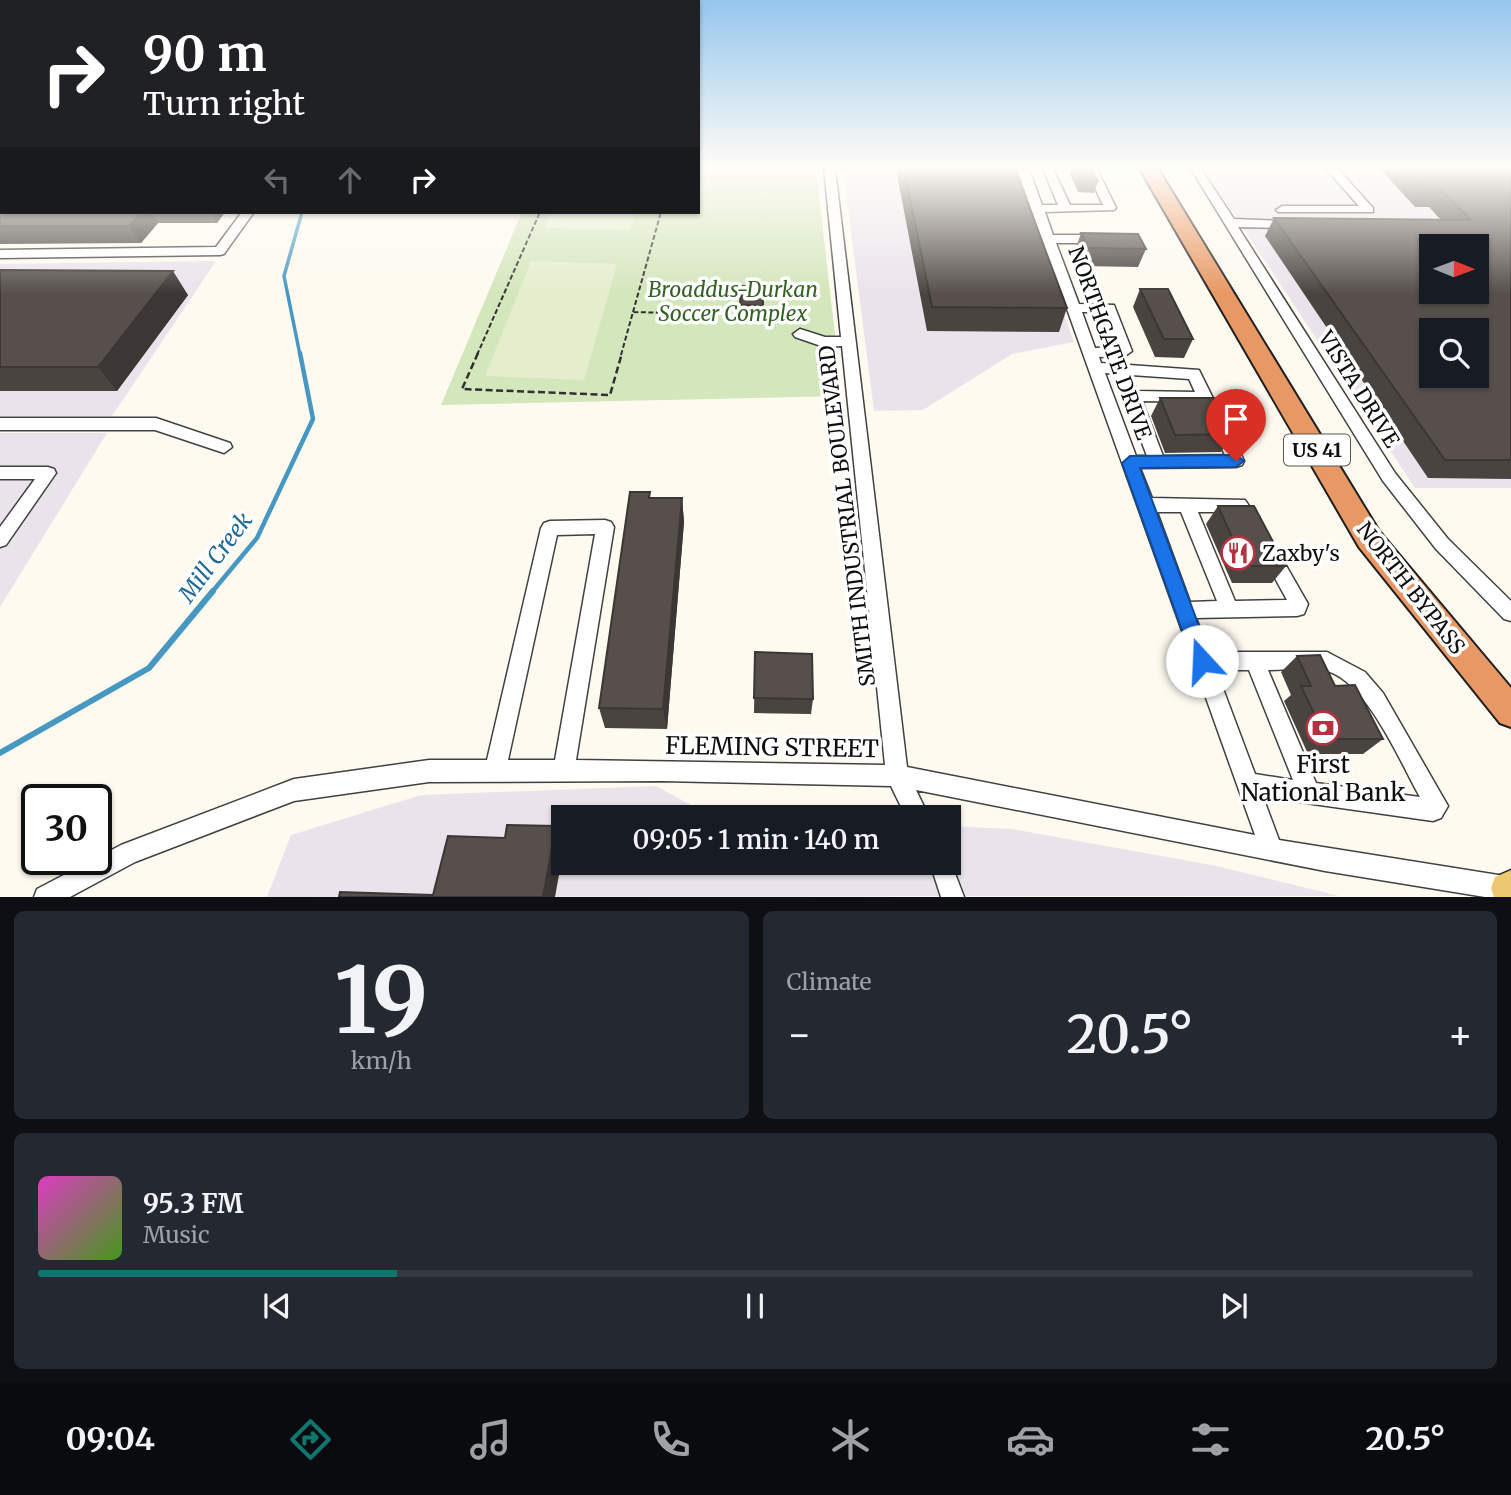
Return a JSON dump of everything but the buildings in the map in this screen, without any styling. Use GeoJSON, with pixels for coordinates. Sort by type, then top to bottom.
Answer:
{"type":"FeatureCollection","features":[{"type":"Feature","properties":{"kind":"highway","name":"NORTH BYPASS"},"geometry":{"type":"LineString","coordinates":[[1174,211],[1369,539],[1503,703]]}},
{"type":"Feature","properties":{"kind":"main road"},"geometry":{"type":"LineString","coordinates":[[1503,703],[1511,728]]}},
{"type":"Feature","properties":{"kind":"street","name":"SMITH INDUSTRIAL BOULEVARD"},"geometry":{"type":"LineString","coordinates":[[833,211],[897,776]]}},
{"type":"Feature","properties":{"kind":"street","name":"NORTHGATE DRIVE"},"geometry":{"type":"LineString","coordinates":[[1038,211],[1271,848]]}},
{"type":"Feature","properties":{"kind":"street","name":"VISTA DRIVE"},"geometry":{"type":"LineString","coordinates":[[1223,211],[1389,477],[1442,544],[1511,613]]}},
{"type":"Feature","properties":{"kind":"street"},"geometry":{"type":"LineString","coordinates":[[0,254],[220,251],[247,214]]}},
{"type":"Feature","properties":{"kind":"street"},"geometry":{"type":"LineString","coordinates":[[1231,223],[1280,224]]}},
{"type":"Feature","properties":{"kind":"street"},"geometry":{"type":"LineString","coordinates":[[1048,239],[1116,239]]}},
{"type":"Feature","properties":{"kind":"street"},"geometry":{"type":"LineString","coordinates":[[1073,308],[1109,308],[1125,351],[1093,360]]}},
{"type":"Feature","properties":{"kind":"street"},"geometry":{"type":"LineString","coordinates":[[800,334],[824,342],[847,341]]}},
{"type":"Feature","properties":{"kind":"street"},"geometry":{"type":"LineString","coordinates":[[1122,370],[1157,461]]}},
{"type":"Feature","properties":{"kind":"street"},"geometry":{"type":"LineString","coordinates":[[1132,396],[1206,397]]}},
{"type":"Feature","properties":{"kind":"street"},"geometry":{"type":"LineString","coordinates":[[0,424],[156,424],[224,447]]}},
{"type":"Feature","properties":{"kind":"street"},"geometry":{"type":"LineString","coordinates":[[0,473],[48,473],[0,540]]}},
{"type":"Feature","properties":{"kind":"street"},"geometry":{"type":"LineString","coordinates":[[1146,505],[1239,505],[1244,508],[1299,604],[1297,608],[1184,610]]}},
{"type":"Feature","properties":{"kind":"street"},"geometry":{"type":"LineString","coordinates":[[1187,505],[1230,610]]}},
{"type":"Feature","properties":{"kind":"street"},"geometry":{"type":"LineString","coordinates":[[495,771],[550,528],[605,527],[564,770]]}},
{"type":"Feature","properties":{"kind":"street"},"geometry":{"type":"LineString","coordinates":[[1202,661],[1326,661],[1358,678],[1376,700],[1437,806],[1433,810],[1247,784]]}},
{"type":"Feature","properties":{"kind":"street"},"geometry":{"type":"LineString","coordinates":[[1255,661],[1309,792]]}},
{"type":"Feature","properties":{"kind":"street","name":"FLEMING STREET"},"geometry":{"type":"LineString","coordinates":[[45,897],[129,853],[294,790],[429,771],[564,770],[897,776],[1325,860],[1510,888]]}},
{"type":"Feature","properties":{"kind":"street"},"geometry":{"type":"LineString","coordinates":[[897,776],[912,805]]}},
{"type":"Feature","properties":{"kind":"street"},"geometry":{"type":"LineString","coordinates":[[945,875],[953,897]]}},
{"type":"Feature","properties":{"kind":"lane"},"geometry":{"type":"LineString","coordinates":[[1093,360],[1122,370],[1190,372],[1206,397],[1235,462],[1130,463]]}},
{"type":"Feature","properties":{"kind":"path"},"geometry":{"type":"LineString","coordinates":[[539,214],[462,388],[610,395],[660,214]]}},
{"type":"Feature","properties":{"kind":"path"},"geometry":{"type":"LineString","coordinates":[[633,312],[710,314]]}},
{"type":"Feature","properties":{"kind":"shaded area"},"geometry":{"type":"Polygon","coordinates":[[[848,211],[1027,211],[1074,342],[1012,354],[923,410],[874,411],[848,211]]]}},
{"type":"Feature","properties":{"kind":"shaded area"},"geometry":{"type":"Polygon","coordinates":[[[1232,211],[1511,211],[1511,488],[1415,488],[1232,211]]]}},
{"type":"Feature","properties":{"kind":"shaded area"},"geometry":{"type":"Polygon","coordinates":[[[216,261],[112,416],[0,416],[0,264],[216,261]]]}},
{"type":"Feature","properties":{"kind":"shaded area"},"geometry":{"type":"Polygon","coordinates":[[[0,433],[107,433],[0,607],[0,433]]]}},
{"type":"Feature","properties":{"kind":"shaded area"},"geometry":{"type":"Polygon","coordinates":[[[656,786],[691,805],[551,805],[551,875],[961,875],[961,827],[1012,829],[1217,866],[1339,896],[267,897],[291,835],[421,795],[656,786]]]}},
{"type":"Feature","properties":{"kind":"green space","name":"Broaddus-Durkan Soccer Complex"},"geometry":{"type":"Polygon","coordinates":[[[821,211],[842,396],[441,405],[521,214],[821,211]]]}},
{"type":"Feature","properties":{"kind":"green space"},"geometry":{"type":"Polygon","coordinates":[[[550,214],[634,214],[630,230],[545,228],[550,214]]]}},
{"type":"Feature","properties":{"kind":"green space"},"geometry":{"type":"Polygon","coordinates":[[[531,261],[617,264],[584,380],[485,376],[531,261]]]}},
{"type":"Feature","properties":{"kind":"waterway","name":"Mill Creek"},"geometry":{"type":"LineString","coordinates":[[300,355],[284,276],[301,214]]}},
{"type":"Feature","properties":{"kind":"waterway","name":"Mill Creek"},"geometry":{"type":"LineString","coordinates":[[212,592],[257,538],[313,419],[300,353]]}},
{"type":"Feature","properties":{"kind":"waterway","name":"Mill Creek"},"geometry":{"type":"LineString","coordinates":[[0,753],[149,668],[213,591]]}},
{"type":"Feature","properties":{"kind":"place","name":"Zaxby's"},"geometry":{"type":"Point","coordinates":[1238,553]}},
{"type":"Feature","properties":{"kind":"place","name":"First National Bank"},"geometry":{"type":"Point","coordinates":[1323,728]}},
{"type":"Feature","properties":{"kind":"route"},"geometry":{"type":"LineString","coordinates":[[1202,661],[1130,463],[1236,461]]}}]}
